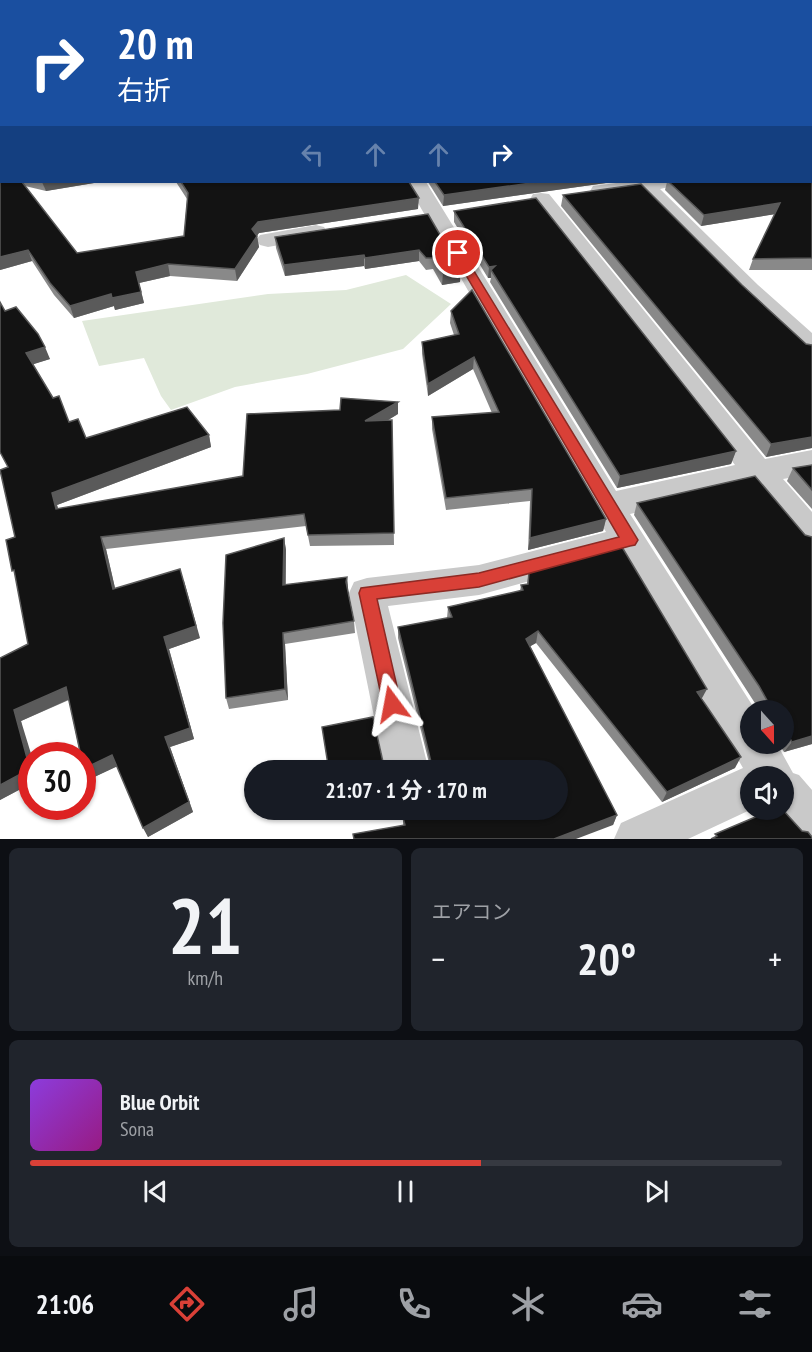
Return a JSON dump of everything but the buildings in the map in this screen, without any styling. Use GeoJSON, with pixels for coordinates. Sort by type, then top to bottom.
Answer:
{"type":"FeatureCollection","features":[{"type":"Feature","properties":{"kind":"street"},"geometry":{"type":"LineString","coordinates":[[417,183],[608,506],[740,722]]}},
{"type":"Feature","properties":{"kind":"street"},"geometry":{"type":"LineString","coordinates":[[812,348],[749,290],[655,183],[550,198],[758,472],[812,535]]}},
{"type":"Feature","properties":{"kind":"street"},"geometry":{"type":"LineString","coordinates":[[268,237],[335,230]]}},
{"type":"Feature","properties":{"kind":"street"},"geometry":{"type":"LineString","coordinates":[[608,506],[812,462]]}},
{"type":"Feature","properties":{"kind":"street"},"geometry":{"type":"LineString","coordinates":[[405,760],[367,593],[479,580],[630,540]]}},
{"type":"Feature","properties":{"kind":"street"},"geometry":{"type":"LineString","coordinates":[[637,839],[740,792]]}},
{"type":"Feature","properties":{"kind":"street"},"geometry":{"type":"LineString","coordinates":[[794,804],[812,824]]}},
{"type":"Feature","properties":{"kind":"green space"},"geometry":{"type":"Polygon","coordinates":[[[406,275],[451,304],[403,349],[307,374],[235,387],[171,410],[161,396],[144,358],[99,366],[82,321],[268,294],[346,290],[406,275]]]}},
{"type":"Feature","properties":{"kind":"route"},"geometry":{"type":"LineString","coordinates":[[392,704],[367,593],[479,580],[630,540],[458,253]]}}]}
